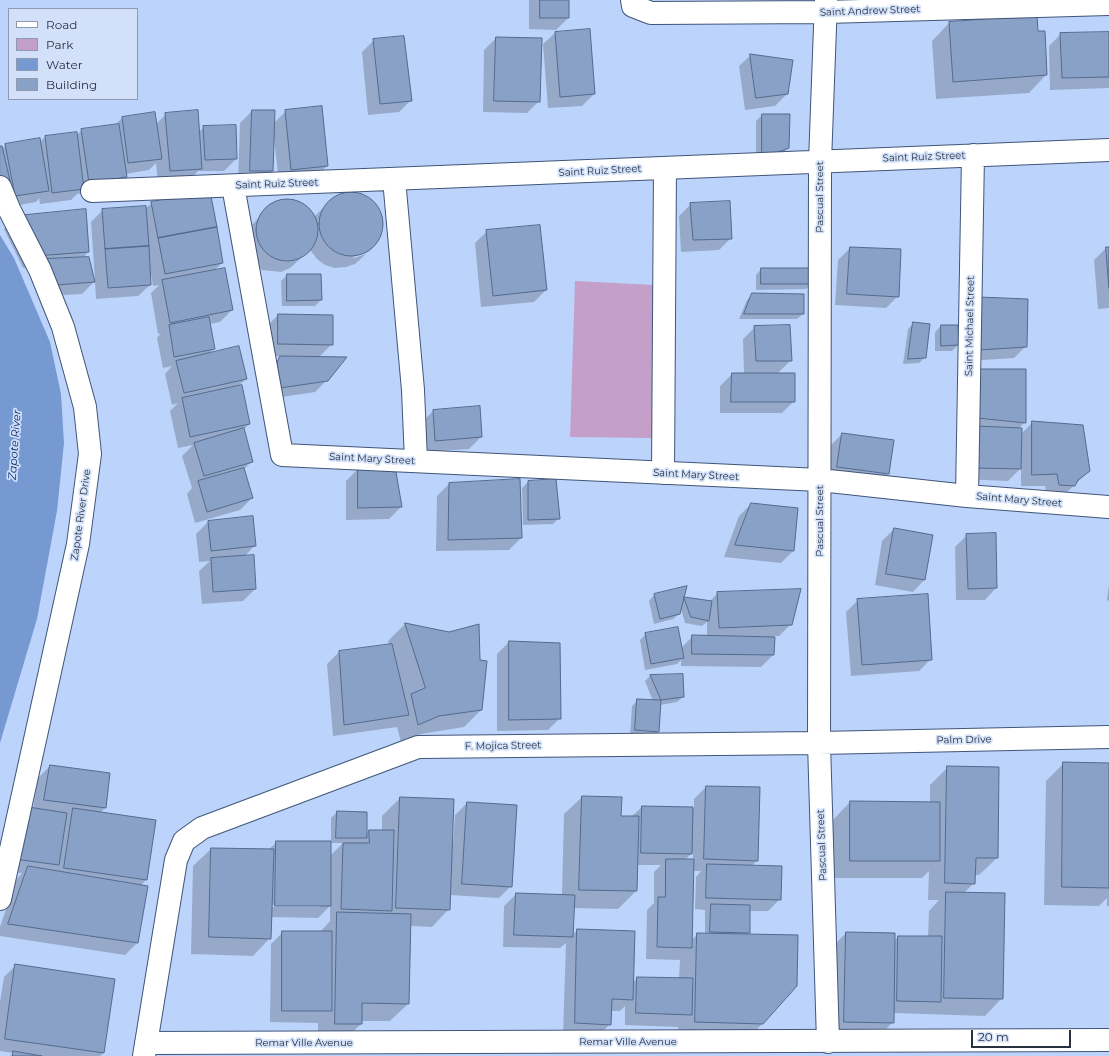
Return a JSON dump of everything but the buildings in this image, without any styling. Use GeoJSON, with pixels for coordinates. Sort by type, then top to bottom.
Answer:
{"type":"FeatureCollection","features":[{"type":"Feature","properties":{"kind":"street","name":"Saint Andrew Street"},"geometry":{"type":"LineString","coordinates":[[632,3],[651,13],[826,6],[1109,4]]}},
{"type":"Feature","properties":{"kind":"street","name":"Pascual Street"},"geometry":{"type":"LineString","coordinates":[[826,6],[820,162],[819,743],[828,1042]]}},
{"type":"Feature","properties":{"kind":"street","name":"Saint Ruiz Street"},"geometry":{"type":"LineString","coordinates":[[92,191],[1109,150]]}},
{"type":"Feature","properties":{"kind":"street","name":"Saint Michael Street"},"geometry":{"type":"LineString","coordinates":[[967,496],[973,155]]}},
{"type":"Feature","properties":{"kind":"street"},"geometry":{"type":"LineString","coordinates":[[663,473],[665,168]]}},
{"type":"Feature","properties":{"kind":"street"},"geometry":{"type":"LineString","coordinates":[[394,179],[412,390],[416,461]]}},
{"type":"Feature","properties":{"kind":"street","name":"Saint Mary Street"},"geometry":{"type":"LineString","coordinates":[[233,186],[282,455],[820,480],[967,496],[1109,507]]}},
{"type":"Feature","properties":{"kind":"street","name":"Zapote River Drive"},"geometry":{"type":"LineString","coordinates":[[0,187],[9,209],[40,270],[63,327],[85,407],[90,454],[78,544],[0,899]]}},
{"type":"Feature","properties":{"kind":"street","name":"Palm Drive"},"geometry":{"type":"LineString","coordinates":[[819,743],[1109,737]]}},
{"type":"Feature","properties":{"kind":"street","name":"F. Mojica Street"},"geometry":{"type":"LineString","coordinates":[[145,1050],[176,860],[184,841],[202,828],[418,747],[819,743]]}},
{"type":"Feature","properties":{"kind":"street","name":"Remar Ville Avenue"},"geometry":{"type":"LineString","coordinates":[[145,1050],[1109,1040]]}},
{"type":"Feature","properties":{"kind":"green space"},"geometry":{"type":"Polygon","coordinates":[[[575,281],[654,285],[652,438],[570,437],[575,281]]]}},
{"type":"Feature","properties":{"kind":"water","name":"Zapote River"},"geometry":{"type":"Polygon","coordinates":[[[0,235],[14,258],[50,342],[61,394],[64,443],[57,511],[37,619],[0,743],[0,235]]]}}]}
